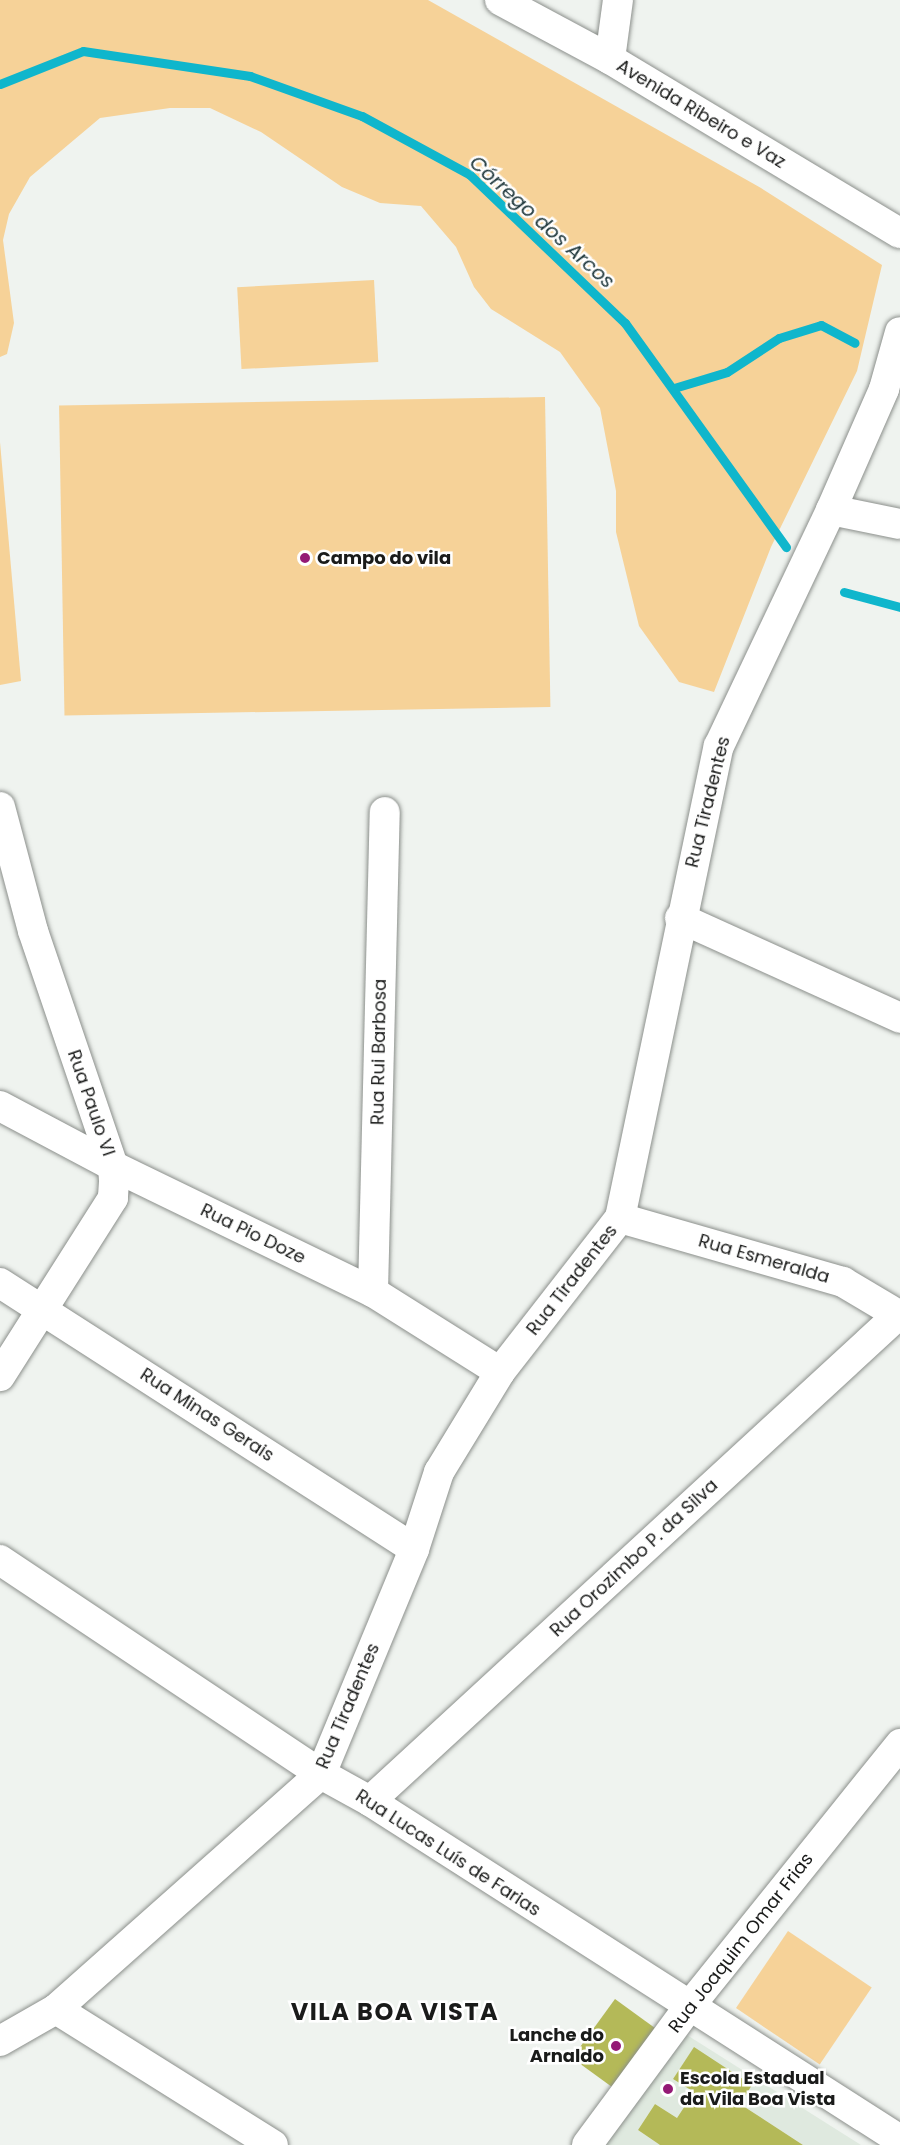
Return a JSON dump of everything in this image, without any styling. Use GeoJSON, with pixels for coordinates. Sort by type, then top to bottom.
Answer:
{"type":"FeatureCollection","features":[{"type":"Feature","properties":{"kind":"street","name":"Avenida Ribeiro e Vaz"},"geometry":{"type":"LineString","coordinates":[[500,0],[610,59],[900,233]]}},
{"type":"Feature","properties":{"kind":"street"},"geometry":{"type":"LineString","coordinates":[[610,59],[618,0]]}},
{"type":"Feature","properties":{"kind":"street","name":"Rua Tiradentes"},"geometry":{"type":"LineString","coordinates":[[0,2041],[56,2009],[321,1774],[414,1549],[439,1472],[500,1372],[620,1218],[680,918],[719,747],[831,510],[884,389],[900,332]]}},
{"type":"Feature","properties":{"kind":"street"},"geometry":{"type":"LineString","coordinates":[[831,510],[900,524]]}},
{"type":"Feature","properties":{"kind":"street","name":"Rua Paulo VI"},"geometry":{"type":"LineString","coordinates":[[0,807],[33,931],[113,1166],[113,1198],[0,1376]]}},
{"type":"Feature","properties":{"kind":"street","name":"Rua Rui Barbosa"},"geometry":{"type":"LineString","coordinates":[[373,1292],[385,812]]}},
{"type":"Feature","properties":{"kind":"street"},"geometry":{"type":"LineString","coordinates":[[680,918],[900,1018]]}},
{"type":"Feature","properties":{"kind":"street","name":"Rua Pio Doze"},"geometry":{"type":"LineString","coordinates":[[0,1106],[113,1166],[373,1292],[500,1372]]}},
{"type":"Feature","properties":{"kind":"street","name":"Rua Esmeralda"},"geometry":{"type":"LineString","coordinates":[[620,1218],[843,1282],[899,1315]]}},
{"type":"Feature","properties":{"kind":"street","name":"Rua Minas Gerais"},"geometry":{"type":"LineString","coordinates":[[0,1282],[414,1549]]}},
{"type":"Feature","properties":{"kind":"street","name":"Rua Orozimbo P. da Silva"},"geometry":{"type":"LineString","coordinates":[[370,1801],[899,1315]]}},
{"type":"Feature","properties":{"kind":"street","name":"Rua Lucas Luís de Farias"},"geometry":{"type":"LineString","coordinates":[[0,1560],[321,1774],[370,1801],[688,2008],[900,2140]]}},
{"type":"Feature","properties":{"kind":"street","name":"Rua Joaquim Omar Frias"},"geometry":{"type":"LineString","coordinates":[[587,2145],[688,2008],[900,1744]]}},
{"type":"Feature","properties":{"kind":"street"},"geometry":{"type":"LineString","coordinates":[[56,2009],[273,2145]]}},
{"type":"Feature","properties":{"kind":"shaded area"},"geometry":{"type":"Polygon","coordinates":[[[0,0],[428,0],[761,188],[882,265],[857,371],[771,547],[714,692],[679,682],[639,626],[616,532],[616,491],[600,408],[560,352],[491,309],[474,287],[456,247],[421,206],[380,203],[342,187],[261,132],[210,108],[170,108],[100,118],[30,177],[9,214],[3,240],[14,323],[7,354],[0,357],[0,0]]]}},
{"type":"Feature","properties":{"kind":"shaded area"},"geometry":{"type":"Polygon","coordinates":[[[374,280],[378,362],[241,369],[237,287],[374,280]]]}},
{"type":"Feature","properties":{"kind":"shaded area","name":"Campo do vila"},"geometry":{"type":"Polygon","coordinates":[[[545,397],[550,707],[64,715],[59,405],[545,397]]]}},
{"type":"Feature","properties":{"kind":"shaded area"},"geometry":{"type":"Polygon","coordinates":[[[0,442],[21,681],[0,685],[0,442]]]}},
{"type":"Feature","properties":{"kind":"shaded area"},"geometry":{"type":"Polygon","coordinates":[[[788,1931],[872,1987],[820,2065],[736,2008],[788,1931]]]}},
{"type":"Feature","properties":{"kind":"shaded area","name":"Escola Estadual da Vila Boa Vista"},"geometry":{"type":"Polygon","coordinates":[[[687,2035],[861,2145],[803,2145],[740,2104],[752,2085],[694,2048],[673,2079],[694,2092],[677,2118],[655,2104],[638,2130],[660,2145],[606,2145],[687,2035]]]}},
{"type":"Feature","properties":{"kind":"building","name":"Lanche do Arnaldo"},"geometry":{"type":"Polygon","coordinates":[[[615,1999],[661,2033],[618,2092],[572,2058],[615,1999]]]}},
{"type":"Feature","properties":{"kind":"building"},"geometry":{"type":"Polygon","coordinates":[[[694,2047],[752,2085],[740,2104],[803,2145],[660,2145],[638,2130],[655,2104],[677,2118],[694,2092],[673,2079],[694,2047]]]}},
{"type":"Feature","properties":{"kind":"waterway","name":"Córrego dos Arcos"},"geometry":{"type":"LineString","coordinates":[[0,84],[83,51],[250,76],[362,116],[469,174],[625,323],[786,547]]}},
{"type":"Feature","properties":{"kind":"waterway"},"geometry":{"type":"LineString","coordinates":[[674,388],[727,372],[779,338],[821,325],[855,343]]}},
{"type":"Feature","properties":{"kind":"waterway","name":"Córrego dos Arcos"},"geometry":{"type":"LineString","coordinates":[[844,592],[900,607]]}},
{"type":"Feature","properties":{"kind":"place","name":"Campo do vila"},"geometry":{"type":"Point","coordinates":[305,558]}},
{"type":"Feature","properties":{"kind":"place","name":"Lanche do Arnaldo"},"geometry":{"type":"Point","coordinates":[616,2046]}},
{"type":"Feature","properties":{"kind":"place","name":"Escola Estadual da Vila Boa Vista"},"geometry":{"type":"Point","coordinates":[668,2089]}},
{"type":"Feature","properties":{"kind":"district","name":"VILA BOA VISTA"},"geometry":{"type":"Point","coordinates":[395,2012]}}]}
